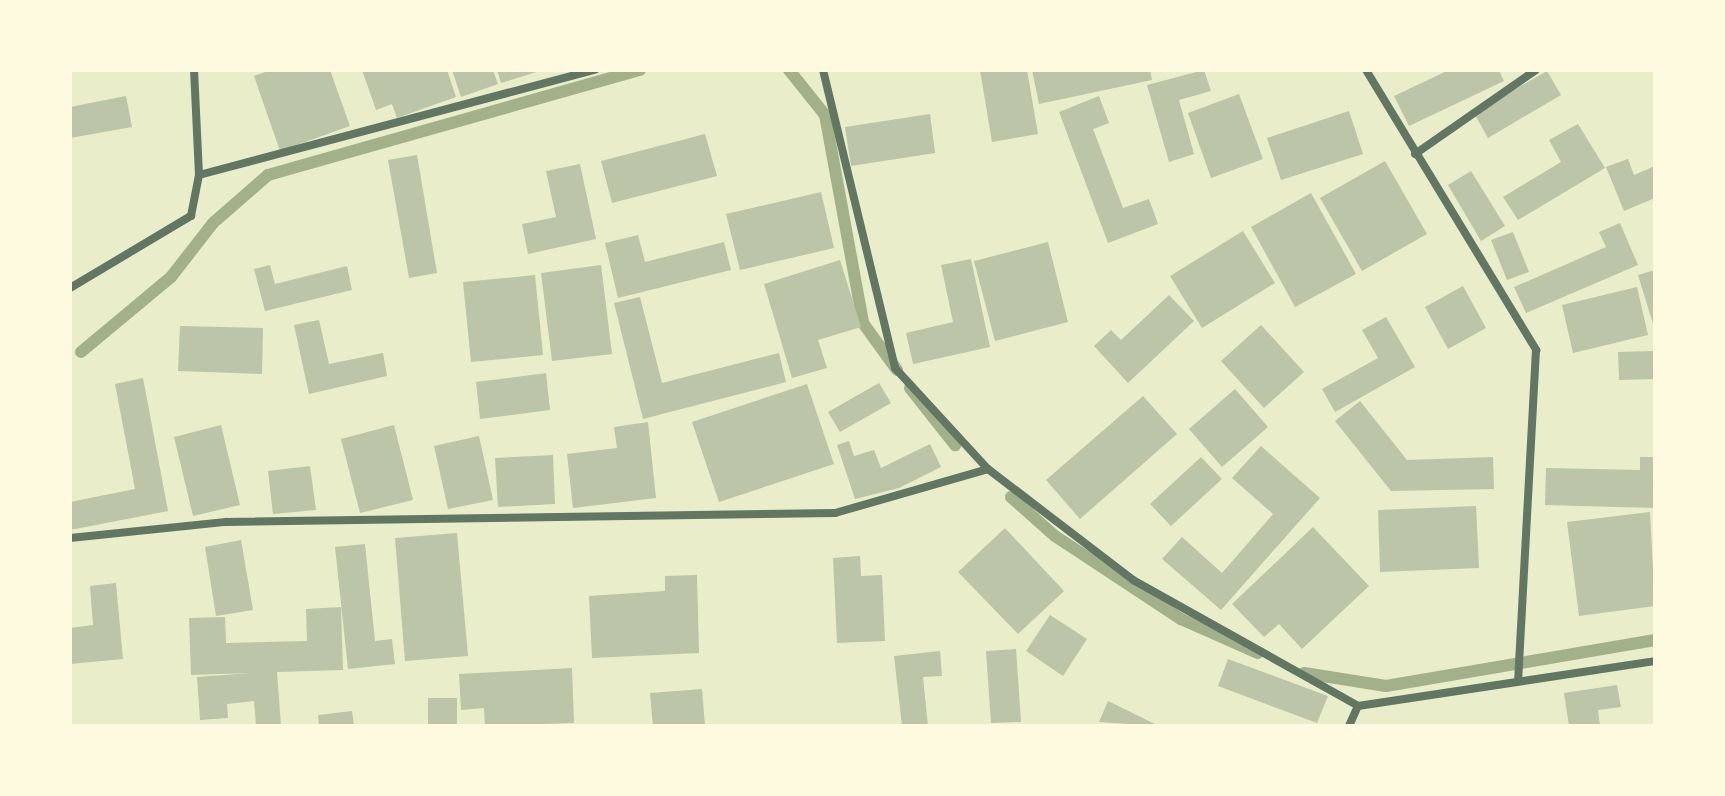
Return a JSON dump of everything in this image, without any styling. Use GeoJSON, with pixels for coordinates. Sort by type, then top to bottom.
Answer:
{"type":"FeatureCollection","features":[{"type":"Feature","properties":{"kind":"street"},"geometry":{"type":"LineString","coordinates":[[70,288],[191,216],[199,175],[194,70]]}},
{"type":"Feature","properties":{"kind":"street"},"geometry":{"type":"LineString","coordinates":[[199,175],[595,70]]}},
{"type":"Feature","properties":{"kind":"street"},"geometry":{"type":"LineString","coordinates":[[823,70],[895,368],[988,469],[1133,580],[1358,706],[1655,661]]}},
{"type":"Feature","properties":{"kind":"street"},"geometry":{"type":"LineString","coordinates":[[1366,70],[1536,350],[1531,497],[1518,612],[1518,681]]}},
{"type":"Feature","properties":{"kind":"street"},"geometry":{"type":"LineString","coordinates":[[1415,154],[1536,70]]}},
{"type":"Feature","properties":{"kind":"street"},"geometry":{"type":"LineString","coordinates":[[70,538],[226,522],[835,513],[988,469]]}},
{"type":"Feature","properties":{"kind":"street"},"geometry":{"type":"LineString","coordinates":[[1349,726],[1358,706]]}},
{"type":"Feature","properties":{"kind":"building"},"geometry":{"type":"Polygon","coordinates":[[[271,70],[330,70],[350,126],[280,151],[254,76],[271,70]]]}},
{"type":"Feature","properties":{"kind":"building"},"geometry":{"type":"Polygon","coordinates":[[[362,70],[447,70],[456,97],[397,118],[392,104],[376,110],[362,70]]]}},
{"type":"Feature","properties":{"kind":"building"},"geometry":{"type":"Polygon","coordinates":[[[452,70],[493,70],[498,84],[461,97],[452,70]]]}},
{"type":"Feature","properties":{"kind":"building"},"geometry":{"type":"Polygon","coordinates":[[[497,70],[540,70],[540,71],[501,83],[497,70]]]}},
{"type":"Feature","properties":{"kind":"building"},"geometry":{"type":"Polygon","coordinates":[[[980,70],[1027,70],[1038,134],[992,142],[980,70]]]}},
{"type":"Feature","properties":{"kind":"building"},"geometry":{"type":"Polygon","coordinates":[[[1032,70],[1150,70],[1152,80],[1039,104],[1032,70]]]}},
{"type":"Feature","properties":{"kind":"building"},"geometry":{"type":"Polygon","coordinates":[[[1204,70],[1211,91],[1179,100],[1194,154],[1169,162],[1147,85],[1204,70]]]}},
{"type":"Feature","properties":{"kind":"building"},"geometry":{"type":"Polygon","coordinates":[[[1449,70],[1499,70],[1504,81],[1409,126],[1394,96],[1449,70]]]}},
{"type":"Feature","properties":{"kind":"building"},"geometry":{"type":"Polygon","coordinates":[[[1547,71],[1561,95],[1488,138],[1474,113],[1547,71]]]}},
{"type":"Feature","properties":{"kind":"building"},"geometry":{"type":"Polygon","coordinates":[[[1239,94],[1263,159],[1211,178],[1188,113],[1239,94]]]}},
{"type":"Feature","properties":{"kind":"building"},"geometry":{"type":"Polygon","coordinates":[[[126,96],[132,127],[70,138],[70,107],[126,96]]]}},
{"type":"Feature","properties":{"kind":"building"},"geometry":{"type":"Polygon","coordinates":[[[1099,96],[1109,123],[1093,129],[1123,208],[1149,199],[1158,224],[1108,243],[1059,112],[1099,96]]]}},
{"type":"Feature","properties":{"kind":"building"},"geometry":{"type":"Polygon","coordinates":[[[1349,111],[1363,154],[1281,180],[1267,138],[1349,111]]]}},
{"type":"Feature","properties":{"kind":"building"},"geometry":{"type":"Polygon","coordinates":[[[930,114],[935,153],[851,166],[845,127],[930,114]]]}},
{"type":"Feature","properties":{"kind":"building"},"geometry":{"type":"Polygon","coordinates":[[[1578,124],[1605,168],[1518,220],[1503,197],[1561,162],[1549,140],[1578,124]]]}},
{"type":"Feature","properties":{"kind":"building"},"geometry":{"type":"Polygon","coordinates":[[[705,134],[717,176],[612,203],[601,161],[705,134]]]}},
{"type":"Feature","properties":{"kind":"building"},"geometry":{"type":"Polygon","coordinates":[[[417,155],[437,273],[409,278],[388,160],[417,155]]]}},
{"type":"Feature","properties":{"kind":"building"},"geometry":{"type":"Polygon","coordinates":[[[1628,159],[1634,175],[1655,166],[1655,198],[1624,211],[1606,167],[1628,159]]]}},
{"type":"Feature","properties":{"kind":"building"},"geometry":{"type":"Polygon","coordinates":[[[1385,161],[1427,234],[1362,271],[1320,198],[1385,161]]]}},
{"type":"Feature","properties":{"kind":"building"},"geometry":{"type":"Polygon","coordinates":[[[580,164],[596,239],[528,254],[522,224],[556,217],[546,171],[580,164]]]}},
{"type":"Feature","properties":{"kind":"building"},"geometry":{"type":"Polygon","coordinates":[[[1471,171],[1505,226],[1481,241],[1448,185],[1471,171]]]}},
{"type":"Feature","properties":{"kind":"building"},"geometry":{"type":"Polygon","coordinates":[[[821,192],[834,248],[740,270],[726,214],[821,192]]]}},
{"type":"Feature","properties":{"kind":"building"},"geometry":{"type":"Polygon","coordinates":[[[1311,193],[1356,274],[1295,307],[1251,227],[1311,193]]]}},
{"type":"Feature","properties":{"kind":"building"},"geometry":{"type":"Polygon","coordinates":[[[1620,223],[1638,265],[1526,313],[1514,287],[1606,247],[1599,232],[1620,223]]]}},
{"type":"Feature","properties":{"kind":"building"},"geometry":{"type":"Polygon","coordinates":[[[1243,231],[1275,283],[1202,328],[1170,276],[1243,231]]]}},
{"type":"Feature","properties":{"kind":"building"},"geometry":{"type":"Polygon","coordinates":[[[1513,232],[1529,272],[1507,280],[1491,240],[1513,232]]]}},
{"type":"Feature","properties":{"kind":"building"},"geometry":{"type":"Polygon","coordinates":[[[638,235],[645,262],[724,242],[731,270],[618,298],[605,243],[638,235]]]}},
{"type":"Feature","properties":{"kind":"building"},"geometry":{"type":"Polygon","coordinates":[[[1048,242],[1068,322],[995,341],[974,261],[1048,242]]]}},
{"type":"Feature","properties":{"kind":"building"},"geometry":{"type":"Polygon","coordinates":[[[971,259],[990,347],[913,364],[906,333],[953,322],[941,265],[971,259]]]}},
{"type":"Feature","properties":{"kind":"building"},"geometry":{"type":"Polygon","coordinates":[[[840,260],[861,327],[818,340],[827,368],[792,378],[764,284],[840,260]]]}},
{"type":"Feature","properties":{"kind":"building"},"geometry":{"type":"Polygon","coordinates":[[[270,265],[275,284],[347,266],[352,290],[265,311],[254,269],[270,265]]]}},
{"type":"Feature","properties":{"kind":"building"},"geometry":{"type":"Polygon","coordinates":[[[601,265],[612,354],[552,361],[541,273],[601,265]]]}},
{"type":"Feature","properties":{"kind":"building"},"geometry":{"type":"Polygon","coordinates":[[[1655,270],[1655,327],[1654,327],[1638,275],[1655,270]]]}},
{"type":"Feature","properties":{"kind":"building"},"geometry":{"type":"Polygon","coordinates":[[[535,275],[543,355],[471,362],[463,282],[535,275]]]}},
{"type":"Feature","properties":{"kind":"building"},"geometry":{"type":"Polygon","coordinates":[[[1463,286],[1486,328],[1448,349],[1425,307],[1463,286]]]}},
{"type":"Feature","properties":{"kind":"building"},"geometry":{"type":"Polygon","coordinates":[[[1637,287],[1648,335],[1573,353],[1562,305],[1637,287]]]}},
{"type":"Feature","properties":{"kind":"building"},"geometry":{"type":"Polygon","coordinates":[[[1169,295],[1194,321],[1128,383],[1094,346],[1111,330],[1121,340],[1169,295]]]}},
{"type":"Feature","properties":{"kind":"building"},"geometry":{"type":"Polygon","coordinates":[[[640,297],[662,383],[779,353],[786,382],[643,419],[614,303],[640,297]]]}},
{"type":"Feature","properties":{"kind":"building"},"geometry":{"type":"Polygon","coordinates":[[[1386,317],[1415,367],[1335,412],[1322,389],[1378,358],[1362,330],[1386,317]]]}},
{"type":"Feature","properties":{"kind":"building"},"geometry":{"type":"Polygon","coordinates":[[[319,320],[329,364],[383,353],[387,376],[309,394],[294,325],[319,320]]]}},
{"type":"Feature","properties":{"kind":"building"},"geometry":{"type":"Polygon","coordinates":[[[1261,325],[1304,372],[1264,408],[1221,361],[1261,325]]]}},
{"type":"Feature","properties":{"kind":"building"},"geometry":{"type":"Polygon","coordinates":[[[180,326],[263,328],[262,374],[178,371],[180,326]]]}},
{"type":"Feature","properties":{"kind":"building"},"geometry":{"type":"Polygon","coordinates":[[[1655,351],[1655,379],[1619,380],[1618,352],[1655,351]]]}},
{"type":"Feature","properties":{"kind":"building"},"geometry":{"type":"Polygon","coordinates":[[[546,373],[550,410],[480,419],[476,382],[546,373]]]}},
{"type":"Feature","properties":{"kind":"building"},"geometry":{"type":"Polygon","coordinates":[[[143,378],[168,511],[70,530],[70,502],[135,489],[115,384],[143,378]]]}},
{"type":"Feature","properties":{"kind":"building"},"geometry":{"type":"Polygon","coordinates":[[[879,383],[891,403],[840,432],[828,412],[879,383]]]}},
{"type":"Feature","properties":{"kind":"building"},"geometry":{"type":"Polygon","coordinates":[[[807,384],[834,464],[719,502],[692,422],[807,384]]]}},
{"type":"Feature","properties":{"kind":"building"},"geometry":{"type":"Polygon","coordinates":[[[1235,389],[1268,427],[1222,467],[1189,429],[1235,389]]]}},
{"type":"Feature","properties":{"kind":"building"},"geometry":{"type":"Polygon","coordinates":[[[1143,396],[1177,434],[1080,519],[1046,480],[1143,396]]]}},
{"type":"Feature","properties":{"kind":"building"},"geometry":{"type":"Polygon","coordinates":[[[1360,401],[1407,460],[1493,457],[1494,489],[1391,491],[1335,421],[1360,401]]]}},
{"type":"Feature","properties":{"kind":"building"},"geometry":{"type":"Polygon","coordinates":[[[648,422],[656,498],[573,508],[567,454],[617,448],[614,427],[648,422]]]}},
{"type":"Feature","properties":{"kind":"building"},"geometry":{"type":"Polygon","coordinates":[[[221,425],[240,505],[193,516],[174,437],[221,425]]]}},
{"type":"Feature","properties":{"kind":"building"},"geometry":{"type":"Polygon","coordinates":[[[394,425],[413,500],[360,513],[341,439],[394,425]]]}},
{"type":"Feature","properties":{"kind":"building"},"geometry":{"type":"Polygon","coordinates":[[[479,436],[493,500],[448,509],[434,446],[479,436]]]}},
{"type":"Feature","properties":{"kind":"building"},"geometry":{"type":"Polygon","coordinates":[[[849,441],[854,456],[874,450],[881,468],[930,444],[941,467],[899,488],[855,499],[837,445],[849,441]]]}},
{"type":"Feature","properties":{"kind":"building"},"geometry":{"type":"Polygon","coordinates":[[[1261,446],[1320,498],[1221,610],[1162,559],[1182,537],[1222,573],[1273,514],[1232,478],[1261,446]]]}},
{"type":"Feature","properties":{"kind":"building"},"geometry":{"type":"Polygon","coordinates":[[[553,455],[555,504],[498,507],[495,458],[553,455]]]}},
{"type":"Feature","properties":{"kind":"building"},"geometry":{"type":"Polygon","coordinates":[[[1201,457],[1222,479],[1171,526],[1150,504],[1201,457]]]}},
{"type":"Feature","properties":{"kind":"building"},"geometry":{"type":"Polygon","coordinates":[[[1640,457],[1655,457],[1655,508],[1545,505],[1546,468],[1640,470],[1640,457]]]}},
{"type":"Feature","properties":{"kind":"building"},"geometry":{"type":"Polygon","coordinates":[[[310,466],[316,510],[273,514],[268,471],[310,466]]]}},
{"type":"Feature","properties":{"kind":"building"},"geometry":{"type":"Polygon","coordinates":[[[1476,506],[1479,568],[1380,572],[1378,510],[1476,506]]]}},
{"type":"Feature","properties":{"kind":"building"},"geometry":{"type":"Polygon","coordinates":[[[1650,512],[1655,606],[1579,616],[1567,522],[1650,512]]]}},
{"type":"Feature","properties":{"kind":"building"},"geometry":{"type":"Polygon","coordinates":[[[1313,527],[1369,586],[1302,649],[1279,624],[1264,637],[1232,604],[1313,527]]]}},
{"type":"Feature","properties":{"kind":"building"},"geometry":{"type":"Polygon","coordinates":[[[1005,528],[1064,591],[1018,634],[958,572],[1005,528]]]}},
{"type":"Feature","properties":{"kind":"building"},"geometry":{"type":"Polygon","coordinates":[[[457,533],[468,656],[405,661],[395,538],[457,533]]]}},
{"type":"Feature","properties":{"kind":"building"},"geometry":{"type":"Polygon","coordinates":[[[241,540],[253,610],[216,616],[205,547],[241,540]]]}},
{"type":"Feature","properties":{"kind":"building"},"geometry":{"type":"Polygon","coordinates":[[[365,544],[375,641],[392,639],[395,664],[348,669],[335,547],[365,544]]]}},
{"type":"Feature","properties":{"kind":"building"},"geometry":{"type":"Polygon","coordinates":[[[860,556],[861,576],[882,575],[885,641],[837,643],[833,558],[860,556]]]}},
{"type":"Feature","properties":{"kind":"building"},"geometry":{"type":"Polygon","coordinates":[[[697,575],[699,653],[592,658],[589,596],[665,591],[665,576],[697,575]]]}},
{"type":"Feature","properties":{"kind":"building"},"geometry":{"type":"Polygon","coordinates":[[[116,583],[123,659],[70,664],[70,628],[93,625],[90,586],[116,583]]]}},
{"type":"Feature","properties":{"kind":"building"},"geometry":{"type":"Polygon","coordinates":[[[341,607],[343,670],[277,672],[281,726],[256,726],[254,701],[227,704],[228,718],[200,720],[197,677],[251,673],[191,675],[189,618],[225,617],[226,643],[307,641],[306,609],[341,607]]]}},
{"type":"Feature","properties":{"kind":"building"},"geometry":{"type":"Polygon","coordinates":[[[1050,615],[1087,639],[1063,676],[1026,651],[1050,615]]]}},
{"type":"Feature","properties":{"kind":"building"},"geometry":{"type":"Polygon","coordinates":[[[1016,649],[1021,722],[991,723],[986,651],[1016,649]]]}},
{"type":"Feature","properties":{"kind":"building"},"geometry":{"type":"Polygon","coordinates":[[[940,651],[942,676],[923,677],[928,726],[902,726],[894,656],[940,651]]]}},
{"type":"Feature","properties":{"kind":"building"},"geometry":{"type":"Polygon","coordinates":[[[1228,659],[1328,696],[1317,723],[1218,686],[1228,659]]]}},
{"type":"Feature","properties":{"kind":"building"},"geometry":{"type":"Polygon","coordinates":[[[572,668],[574,723],[485,726],[484,708],[461,710],[459,674],[572,668]]]}},
{"type":"Feature","properties":{"kind":"building"},"geometry":{"type":"Polygon","coordinates":[[[1617,685],[1621,707],[1598,710],[1600,726],[1569,726],[1564,693],[1617,685]]]}},
{"type":"Feature","properties":{"kind":"building"},"geometry":{"type":"Polygon","coordinates":[[[702,689],[705,726],[653,726],[650,693],[702,689]]]}},
{"type":"Feature","properties":{"kind":"building"},"geometry":{"type":"Polygon","coordinates":[[[428,698],[457,698],[457,726],[428,726],[428,698]]]}},
{"type":"Feature","properties":{"kind":"building"},"geometry":{"type":"Polygon","coordinates":[[[1108,701],[1159,726],[1099,722],[1108,701]]]}},
{"type":"Feature","properties":{"kind":"building"},"geometry":{"type":"Polygon","coordinates":[[[352,711],[354,726],[319,726],[318,715],[352,711]]]}},
{"type":"Feature","properties":{"kind":"waterway"},"geometry":{"type":"LineString","coordinates":[[81,352],[171,277],[213,223],[268,175],[640,70]]}},
{"type":"Feature","properties":{"kind":"waterway"},"geometry":{"type":"LineString","coordinates":[[789,70],[825,115],[863,323],[897,370]]}},
{"type":"Feature","properties":{"kind":"waterway"},"geometry":{"type":"LineString","coordinates":[[910,388],[955,445]]}},
{"type":"Feature","properties":{"kind":"waterway"},"geometry":{"type":"LineString","coordinates":[[1011,497],[1055,536],[1181,619],[1258,653]]}},
{"type":"Feature","properties":{"kind":"waterway"},"geometry":{"type":"LineString","coordinates":[[1304,673],[1386,686],[1655,640]]}}]}
